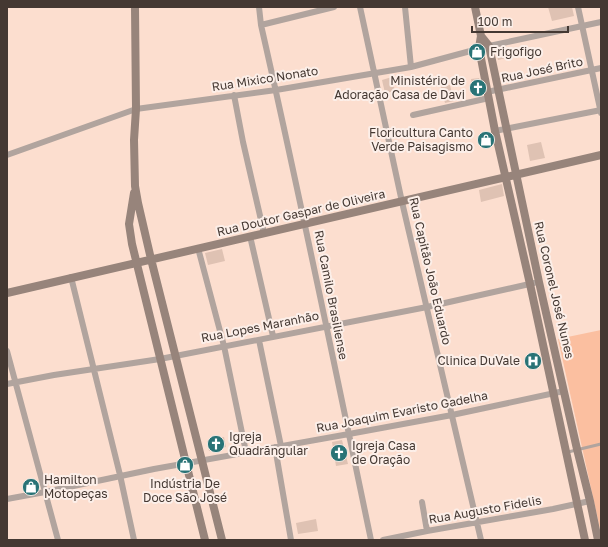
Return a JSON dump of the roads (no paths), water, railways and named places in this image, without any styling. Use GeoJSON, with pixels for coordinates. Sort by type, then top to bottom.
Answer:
{"type":"FeatureCollection","features":[{"type":"Feature","properties":{"kind":"street"},"geometry":{"type":"LineString","coordinates":[[135,7],[135,186],[140,216],[222,540]]}},
{"type":"Feature","properties":{"kind":"street","name":"Rua Camilo Brasiliense"},"geometry":{"type":"LineString","coordinates":[[259,7],[261,25],[306,224],[371,540]]}},
{"type":"Feature","properties":{"kind":"street"},"geometry":{"type":"LineString","coordinates":[[261,25],[334,7]]}},
{"type":"Feature","properties":{"kind":"street","name":"Rua Capitão João Eduardo"},"geometry":{"type":"LineString","coordinates":[[360,7],[402,202],[481,540]]}},
{"type":"Feature","properties":{"kind":"street"},"geometry":{"type":"LineString","coordinates":[[406,7],[411,67]]}},
{"type":"Feature","properties":{"kind":"street"},"geometry":{"type":"LineString","coordinates":[[475,7],[481,36],[489,46]]}},
{"type":"Feature","properties":{"kind":"street"},"geometry":{"type":"LineString","coordinates":[[495,131],[601,111],[578,7]]}},
{"type":"Feature","properties":{"kind":"street","name":"Rua Mixico Nonato"},"geometry":{"type":"LineString","coordinates":[[7,155],[136,109],[276,90],[411,67],[479,48],[601,22]]}},
{"type":"Feature","properties":{"kind":"street","name":"Rua Coronel José Nunes"},"geometry":{"type":"LineString","coordinates":[[481,36],[479,48],[495,131],[530,284],[585,540]]}},
{"type":"Feature","properties":{"kind":"street","name":"Rua Coronel José Nunes"},"geometry":{"type":"LineString","coordinates":[[489,46],[539,282],[577,449],[600,540]]}},
{"type":"Feature","properties":{"kind":"street","name":"Rua José Brito"},"geometry":{"type":"LineString","coordinates":[[413,115],[488,95],[498,90],[601,68]]}},
{"type":"Feature","properties":{"kind":"street"},"geometry":{"type":"LineString","coordinates":[[234,95],[264,233]]}},
{"type":"Feature","properties":{"kind":"street","name":"Rua Doutor Gaspar de Oliveira"},"geometry":{"type":"LineString","coordinates":[[7,292],[601,156]]}},
{"type":"Feature","properties":{"kind":"street"},"geometry":{"type":"LineString","coordinates":[[135,186],[129,224],[136,263],[205,540]]}},
{"type":"Feature","properties":{"kind":"street"},"geometry":{"type":"LineString","coordinates":[[250,236],[273,336]]}},
{"type":"Feature","properties":{"kind":"street"},"geometry":{"type":"LineString","coordinates":[[198,248],[224,346],[246,452]]}},
{"type":"Feature","properties":{"kind":"street"},"geometry":{"type":"LineString","coordinates":[[71,277],[120,475],[134,540]]}},
{"type":"Feature","properties":{"kind":"street","name":"Rua Lopes Maranhão"},"geometry":{"type":"LineString","coordinates":[[7,384],[176,356],[427,307],[539,282]]}},
{"type":"Feature","properties":{"kind":"street"},"geometry":{"type":"LineString","coordinates":[[258,340],[278,446],[291,540]]}},
{"type":"Feature","properties":{"kind":"street"},"geometry":{"type":"LineString","coordinates":[[7,351],[58,540]]}},
{"type":"Feature","properties":{"kind":"street","name":"Rua Joaquim Evaristo Gadelha"},"geometry":{"type":"LineString","coordinates":[[7,499],[120,475],[452,415],[564,391]]}},
{"type":"Feature","properties":{"kind":"street","name":"Rua Augusto Fidelis"},"geometry":{"type":"LineString","coordinates":[[383,540],[590,501]]}},
{"type":"Feature","properties":{"kind":"street"},"geometry":{"type":"LineString","coordinates":[[422,502],[427,531]]}},
{"type":"Feature","properties":{"kind":"lane"},"geometry":{"type":"LineString","coordinates":[[566,452],[601,444]]}},
{"type":"Feature","properties":{"kind":"place","name":"Frigofigo"},"geometry":{"type":"Point","coordinates":[477,52]}},
{"type":"Feature","properties":{"kind":"place","name":"Ministério de Adoração Casa de Davi"},"geometry":{"type":"Point","coordinates":[478,88]}},
{"type":"Feature","properties":{"kind":"place","name":"Floricultura Canto Verde Paisagismo"},"geometry":{"type":"Point","coordinates":[486,140]}},
{"type":"Feature","properties":{"kind":"place","name":"Clinica DuVale"},"geometry":{"type":"Point","coordinates":[533,361]}},
{"type":"Feature","properties":{"kind":"place","name":"Igreja Quadrãngular"},"geometry":{"type":"Point","coordinates":[216,444]}},
{"type":"Feature","properties":{"kind":"place","name":"Igreja Casa de Oração"},"geometry":{"type":"Point","coordinates":[339,453]}},
{"type":"Feature","properties":{"kind":"place","name":"Indústria De Doce São José"},"geometry":{"type":"Point","coordinates":[185,465]}},
{"type":"Feature","properties":{"kind":"place","name":"Hamilton Motopeças"},"geometry":{"type":"Point","coordinates":[31,487]}}]}
